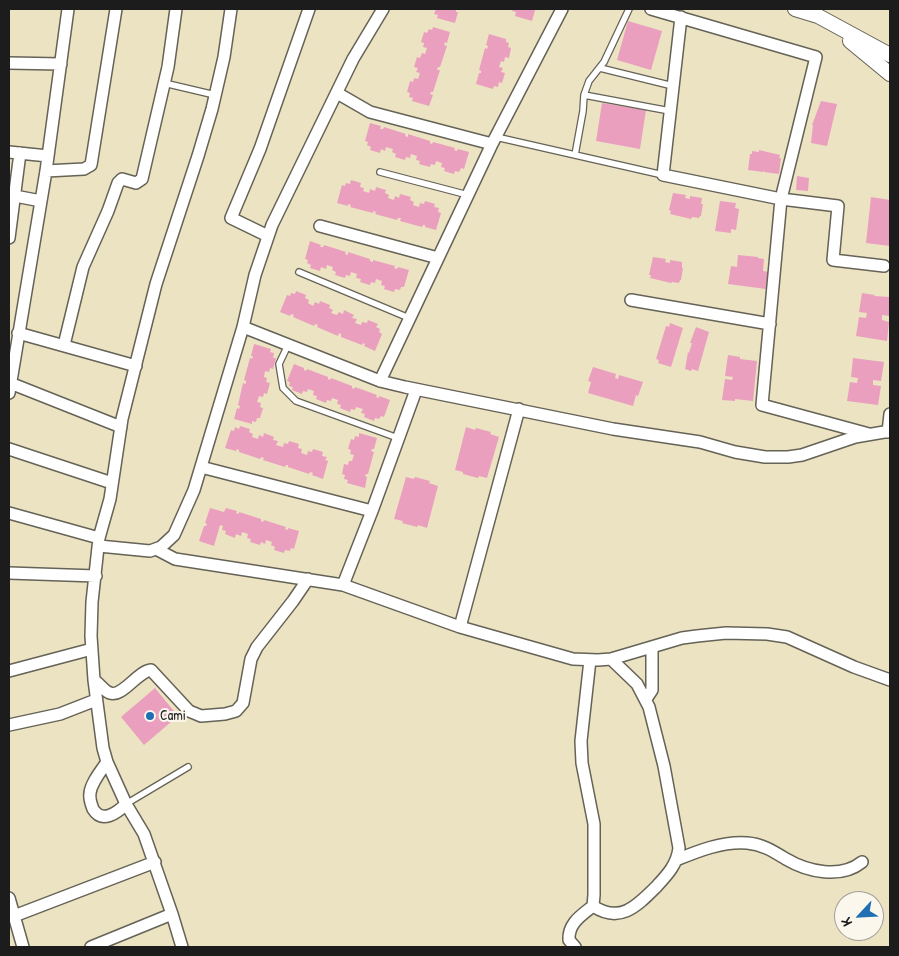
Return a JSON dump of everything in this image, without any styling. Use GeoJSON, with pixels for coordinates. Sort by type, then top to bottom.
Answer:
{"type":"FeatureCollection","features":[{"type":"Feature","properties":{"kind":"street"},"geometry":{"type":"LineString","coordinates":[[68,9],[46,171],[10,388],[54,399],[121,427]]}},
{"type":"Feature","properties":{"kind":"street"},"geometry":{"type":"LineString","coordinates":[[46,171],[84,169],[91,165],[116,9]]}},
{"type":"Feature","properties":{"kind":"street"},"geometry":{"type":"LineString","coordinates":[[64,345],[83,267],[108,211],[118,183],[122,179],[136,183],[142,179],[168,67],[176,9]]}},
{"type":"Feature","properties":{"kind":"street"},"geometry":{"type":"LineString","coordinates":[[182,947],[155,862],[144,834],[126,804],[107,762],[102,741],[94,680],[92,602],[99,542],[112,483],[121,427],[156,284],[201,148],[215,95],[231,9]]}},
{"type":"Feature","properties":{"kind":"street"},"geometry":{"type":"LineString","coordinates":[[268,236],[231,218],[260,149],[309,9]]}},
{"type":"Feature","properties":{"kind":"street"},"geometry":{"type":"LineString","coordinates":[[9,513],[99,542],[144,551],[156,549],[166,544],[174,535],[194,490],[243,327],[255,274],[268,236],[282,201],[353,59],[383,9]]}},
{"type":"Feature","properties":{"kind":"street"},"geometry":{"type":"LineString","coordinates":[[380,381],[494,140],[562,9]]}},
{"type":"Feature","properties":{"kind":"street"},"geometry":{"type":"LineString","coordinates":[[651,9],[816,58],[781,200],[762,405],[870,434]]}},
{"type":"Feature","properties":{"kind":"street"},"geometry":{"type":"LineString","coordinates":[[794,9],[818,16],[890,55]]}},
{"type":"Feature","properties":{"kind":"street"},"geometry":{"type":"LineString","coordinates":[[818,16],[890,74]]}},
{"type":"Feature","properties":{"kind":"street"},"geometry":{"type":"LineString","coordinates":[[681,17],[663,175],[781,200],[838,206],[833,260],[884,266]]}},
{"type":"Feature","properties":{"kind":"street"},"geometry":{"type":"LineString","coordinates":[[9,63],[61,64]]}},
{"type":"Feature","properties":{"kind":"street"},"geometry":{"type":"LineString","coordinates":[[336,93],[370,112],[494,140]]}},
{"type":"Feature","properties":{"kind":"street"},"geometry":{"type":"LineString","coordinates":[[9,238],[14,196],[14,153],[48,156]]}},
{"type":"Feature","properties":{"kind":"street"},"geometry":{"type":"LineString","coordinates":[[14,196],[41,201]]}},
{"type":"Feature","properties":{"kind":"street"},"geometry":{"type":"LineString","coordinates":[[320,226],[438,258]]}},
{"type":"Feature","properties":{"kind":"street"},"geometry":{"type":"LineString","coordinates":[[631,300],[770,324]]}},
{"type":"Feature","properties":{"kind":"street"},"geometry":{"type":"LineString","coordinates":[[243,327],[380,381],[416,390],[613,429],[700,442],[735,452],[765,457],[802,455],[870,434],[889,431],[890,414]]}},
{"type":"Feature","properties":{"kind":"street"},"geometry":{"type":"LineString","coordinates":[[18,333],[136,366]]}},
{"type":"Feature","properties":{"kind":"street"},"geometry":{"type":"LineString","coordinates":[[343,585],[416,390]]}},
{"type":"Feature","properties":{"kind":"street"},"geometry":{"type":"LineString","coordinates":[[460,628],[519,409]]}},
{"type":"Feature","properties":{"kind":"street"},"geometry":{"type":"LineString","coordinates":[[9,449],[112,483]]}},
{"type":"Feature","properties":{"kind":"street"},"geometry":{"type":"LineString","coordinates":[[201,467],[372,511]]}},
{"type":"Feature","properties":{"kind":"street"},"geometry":{"type":"LineString","coordinates":[[156,549],[176,559],[343,585],[460,628],[568,657],[590,660],[611,659],[682,638],[713,634],[756,633],[787,637],[854,667],[890,680]]}},
{"type":"Feature","properties":{"kind":"street"},"geometry":{"type":"LineString","coordinates":[[9,573],[96,576]]}},
{"type":"Feature","properties":{"kind":"street"},"geometry":{"type":"LineString","coordinates":[[94,680],[109,693],[113,694],[123,690],[144,672],[151,670],[189,711],[201,716],[226,714],[236,711],[244,703],[251,659],[256,647],[294,601],[308,579]]}},
{"type":"Feature","properties":{"kind":"street"},"geometry":{"type":"LineString","coordinates":[[646,699],[652,690],[652,647]]}},
{"type":"Feature","properties":{"kind":"street"},"geometry":{"type":"LineString","coordinates":[[9,671],[92,650]]}},
{"type":"Feature","properties":{"kind":"street"},"geometry":{"type":"LineString","coordinates":[[593,906],[604,912],[616,913],[634,908],[669,872],[676,860],[679,841],[664,766],[646,699],[637,684],[611,659]]}},
{"type":"Feature","properties":{"kind":"street"},"geometry":{"type":"LineString","coordinates":[[575,947],[569,940],[573,923],[593,906],[594,824],[583,772],[581,741],[590,660]]}},
{"type":"Feature","properties":{"kind":"street"},"geometry":{"type":"LineString","coordinates":[[9,725],[60,714],[96,700]]}},
{"type":"Feature","properties":{"kind":"street"},"geometry":{"type":"LineString","coordinates":[[107,762],[90,792],[90,803],[98,814],[106,817],[113,815],[126,804]]}},
{"type":"Feature","properties":{"kind":"street"},"geometry":{"type":"LineString","coordinates":[[676,860],[710,848],[738,842],[768,848],[797,864],[821,871],[844,871],[854,868],[862,862]]}},
{"type":"Feature","properties":{"kind":"street"},"geometry":{"type":"LineString","coordinates":[[14,916],[155,862]]}},
{"type":"Feature","properties":{"kind":"street"},"geometry":{"type":"LineString","coordinates":[[9,898],[23,947]]}},
{"type":"Feature","properties":{"kind":"street"},"geometry":{"type":"LineString","coordinates":[[90,947],[172,914]]}},
{"type":"Feature","properties":{"kind":"lane"},"geometry":{"type":"LineString","coordinates":[[575,155],[583,112],[584,95],[591,76],[600,68],[629,9]]}},
{"type":"Feature","properties":{"kind":"lane"},"geometry":{"type":"LineString","coordinates":[[600,68],[673,86]]}},
{"type":"Feature","properties":{"kind":"lane"},"geometry":{"type":"LineString","coordinates":[[164,83],[215,95]]}},
{"type":"Feature","properties":{"kind":"lane"},"geometry":{"type":"LineString","coordinates":[[584,95],[670,110]]}},
{"type":"Feature","properties":{"kind":"lane"},"geometry":{"type":"LineString","coordinates":[[494,140],[575,155],[663,175]]}},
{"type":"Feature","properties":{"kind":"lane"},"geometry":{"type":"LineString","coordinates":[[380,172],[468,195]]}},
{"type":"Feature","properties":{"kind":"lane"},"geometry":{"type":"LineString","coordinates":[[299,272],[410,318]]}},
{"type":"Feature","properties":{"kind":"lane"},"geometry":{"type":"LineString","coordinates":[[288,345],[279,364],[283,388],[296,400],[395,437]]}},
{"type":"Feature","properties":{"kind":"lane"},"geometry":{"type":"LineString","coordinates":[[126,804],[188,767]]}},
{"type":"Feature","properties":{"kind":"building"},"geometry":{"type":"Polygon","coordinates":[[[436,9],[456,9],[456,12],[458,12],[455,23],[437,18],[438,15],[434,14],[436,9]]]}},
{"type":"Feature","properties":{"kind":"building"},"geometry":{"type":"Polygon","coordinates":[[[513,9],[535,10],[532,21],[515,16],[516,12],[512,11],[513,9]]]}},
{"type":"Feature","properties":{"kind":"building"},"geometry":{"type":"Polygon","coordinates":[[[628,21],[662,31],[651,70],[617,60],[628,21]]]}},
{"type":"Feature","properties":{"kind":"building"},"geometry":{"type":"Polygon","coordinates":[[[433,27],[450,32],[447,43],[445,42],[444,45],[447,46],[440,67],[437,70],[440,70],[433,92],[430,94],[433,95],[429,106],[412,101],[413,98],[409,97],[410,93],[407,92],[410,81],[413,82],[414,78],[418,79],[420,73],[416,72],[418,68],[414,67],[417,57],[420,58],[422,53],[425,54],[427,48],[423,47],[424,43],[421,42],[424,32],[427,33],[433,27]]]}},
{"type":"Feature","properties":{"kind":"building"},"geometry":{"type":"Polygon","coordinates":[[[489,34],[506,39],[506,42],[509,43],[508,47],[511,48],[509,58],[505,57],[504,62],[501,61],[499,67],[503,68],[501,72],[505,73],[502,83],[499,82],[498,87],[494,86],[493,89],[476,84],[479,73],[481,73],[479,70],[485,48],[487,49],[488,46],[486,45],[489,34]]]}},
{"type":"Feature","properties":{"kind":"building"},"geometry":{"type":"Polygon","coordinates":[[[821,101],[837,104],[827,146],[811,143],[812,125],[821,101]]]}},
{"type":"Feature","properties":{"kind":"building"},"geometry":{"type":"Polygon","coordinates":[[[602,103],[646,110],[640,149],[596,141],[602,103]]]}},
{"type":"Feature","properties":{"kind":"building"},"geometry":{"type":"Polygon","coordinates":[[[370,123],[381,126],[380,129],[384,127],[406,134],[405,136],[408,137],[408,134],[430,141],[432,144],[433,142],[455,148],[454,150],[457,151],[458,149],[469,152],[464,169],[461,168],[459,172],[455,171],[454,174],[444,171],[445,168],[441,167],[442,163],[436,161],[435,165],[431,164],[430,167],[419,164],[420,161],[416,160],[417,156],[411,154],[410,158],[406,157],[405,160],[395,157],[396,154],[392,152],[393,149],[386,147],[385,151],[381,149],[380,153],[370,150],[371,147],[365,141],[370,123]]]}},
{"type":"Feature","properties":{"kind":"building"},"geometry":{"type":"Polygon","coordinates":[[[759,150],[780,155],[779,174],[764,172],[763,170],[763,172],[748,170],[750,154],[752,154],[752,151],[759,152],[759,150]]]}},
{"type":"Feature","properties":{"kind":"building"},"geometry":{"type":"Polygon","coordinates":[[[797,176],[809,178],[808,191],[796,190],[797,176]]]}},
{"type":"Feature","properties":{"kind":"building"},"geometry":{"type":"Polygon","coordinates":[[[351,180],[361,183],[360,187],[364,188],[363,191],[369,193],[370,189],[375,191],[376,187],[386,190],[385,193],[389,195],[388,198],[394,200],[395,196],[399,198],[400,194],[411,197],[410,200],[414,202],[413,205],[419,207],[420,203],[424,204],[425,201],[435,204],[434,207],[439,208],[438,212],[441,213],[436,230],[425,227],[425,225],[422,227],[400,221],[401,218],[397,220],[375,214],[376,212],[373,211],[373,213],[350,207],[351,205],[348,204],[348,206],[337,203],[342,185],[350,184],[351,180]]]}},
{"type":"Feature","properties":{"kind":"building"},"geometry":{"type":"Polygon","coordinates":[[[673,193],[686,195],[685,198],[690,199],[690,196],[702,198],[701,216],[699,218],[692,217],[691,219],[670,214],[671,211],[669,210],[673,193]]]}},
{"type":"Feature","properties":{"kind":"building"},"geometry":{"type":"Polygon","coordinates":[[[871,197],[890,200],[890,246],[866,243],[871,197]]]}},
{"type":"Feature","properties":{"kind":"building"},"geometry":{"type":"Polygon","coordinates":[[[720,201],[736,203],[735,208],[739,209],[736,230],[731,229],[731,233],[715,231],[720,201]]]}},
{"type":"Feature","properties":{"kind":"building"},"geometry":{"type":"Polygon","coordinates":[[[310,241],[321,245],[320,247],[324,245],[346,252],[345,254],[348,255],[348,252],[370,259],[373,262],[373,260],[395,266],[394,268],[397,269],[398,267],[409,270],[404,287],[401,287],[400,290],[395,289],[394,292],[384,289],[385,286],[381,285],[382,281],[376,279],[375,283],[371,282],[370,285],[360,282],[361,279],[356,278],[357,274],[351,272],[350,276],[346,275],[345,278],[335,275],[336,272],[332,270],[333,267],[327,265],[326,269],[321,267],[320,271],[310,268],[311,265],[305,259],[310,241]]]}},
{"type":"Feature","properties":{"kind":"building"},"geometry":{"type":"Polygon","coordinates":[[[738,255],[764,259],[763,271],[769,272],[766,289],[728,284],[731,266],[737,267],[738,255]]]}},
{"type":"Feature","properties":{"kind":"building"},"geometry":{"type":"Polygon","coordinates":[[[653,257],[666,259],[665,262],[670,263],[670,260],[682,262],[683,268],[679,283],[650,278],[653,257]]]}},
{"type":"Feature","properties":{"kind":"building"},"geometry":{"type":"Polygon","coordinates":[[[296,291],[306,295],[305,298],[309,300],[308,303],[313,306],[315,302],[319,304],[320,301],[330,305],[329,308],[333,310],[331,313],[337,315],[339,312],[343,314],[344,310],[354,315],[352,318],[357,319],[355,323],[361,325],[362,322],[367,323],[368,320],[378,324],[376,327],[380,329],[379,332],[382,334],[375,351],[364,346],[365,344],[363,343],[362,345],[341,337],[339,333],[338,336],[317,327],[318,325],[315,324],[314,326],[293,317],[294,315],[291,314],[290,316],[280,312],[287,295],[295,294],[296,291]]]}},
{"type":"Feature","properties":{"kind":"building"},"geometry":{"type":"Polygon","coordinates":[[[862,293],[890,297],[890,316],[882,315],[882,320],[889,322],[887,341],[856,336],[859,317],[866,318],[867,313],[859,312],[862,293]]]}},
{"type":"Feature","properties":{"kind":"building"},"geometry":{"type":"Polygon","coordinates":[[[670,323],[683,328],[671,367],[658,363],[659,360],[656,359],[666,326],[669,327],[670,323]]]}},
{"type":"Feature","properties":{"kind":"building"},"geometry":{"type":"Polygon","coordinates":[[[696,327],[709,332],[698,371],[692,369],[691,371],[685,369],[688,352],[692,343],[690,343],[696,327]]]}},
{"type":"Feature","properties":{"kind":"building"},"geometry":{"type":"Polygon","coordinates":[[[254,344],[271,349],[270,352],[274,353],[273,358],[276,358],[273,369],[270,368],[269,372],[265,371],[264,377],[267,378],[266,382],[270,383],[267,394],[264,393],[263,397],[259,396],[257,402],[261,403],[260,407],[263,408],[260,418],[257,418],[256,422],[252,421],[252,424],[234,419],[237,408],[239,409],[240,406],[238,405],[243,383],[246,384],[244,380],[250,358],[252,359],[253,356],[251,356],[254,344]]]}},
{"type":"Feature","properties":{"kind":"building"},"geometry":{"type":"Polygon","coordinates":[[[728,355],[757,361],[753,401],[722,400],[725,379],[732,380],[733,377],[725,376],[728,355]]]}},
{"type":"Feature","properties":{"kind":"building"},"geometry":{"type":"Polygon","coordinates":[[[853,358],[884,362],[881,381],[873,380],[873,385],[881,386],[878,405],[847,401],[850,382],[857,383],[858,378],[851,377],[853,358]]]}},
{"type":"Feature","properties":{"kind":"building"},"geometry":{"type":"Polygon","coordinates":[[[294,364],[304,368],[306,371],[307,369],[328,377],[330,380],[331,378],[352,386],[354,389],[355,387],[377,395],[376,397],[379,398],[379,396],[390,400],[384,417],[375,418],[374,421],[364,417],[365,414],[361,413],[363,409],[356,407],[355,410],[351,409],[350,412],[340,408],[341,405],[337,404],[338,400],[332,398],[331,401],[327,400],[326,403],[316,399],[317,396],[313,395],[314,391],[308,389],[307,392],[303,391],[302,394],[292,390],[293,387],[289,386],[290,382],[287,381],[294,364]]]}},
{"type":"Feature","properties":{"kind":"building"},"geometry":{"type":"Polygon","coordinates":[[[593,367],[616,374],[615,378],[618,379],[619,375],[643,382],[633,406],[588,393],[591,382],[588,381],[593,367]]]}},
{"type":"Feature","properties":{"kind":"building"},"geometry":{"type":"Polygon","coordinates":[[[240,426],[250,429],[249,432],[253,434],[252,437],[258,439],[259,435],[263,437],[264,433],[274,437],[273,440],[278,441],[276,445],[283,447],[284,443],[288,444],[289,441],[299,444],[298,448],[302,449],[301,453],[307,455],[308,451],[312,452],[313,449],[323,452],[322,456],[327,457],[325,460],[328,461],[323,479],[312,475],[313,473],[310,472],[309,474],[288,467],[288,465],[285,467],[263,460],[264,458],[261,457],[260,459],[239,452],[237,449],[236,451],[225,448],[231,430],[234,431],[235,427],[239,429],[240,426]]]}},
{"type":"Feature","properties":{"kind":"building"},"geometry":{"type":"Polygon","coordinates":[[[466,427],[491,432],[490,434],[499,437],[487,478],[479,476],[478,478],[455,470],[466,427]]]}},
{"type":"Feature","properties":{"kind":"building"},"geometry":{"type":"Polygon","coordinates":[[[359,433],[377,438],[374,449],[371,451],[374,452],[368,474],[365,476],[367,477],[365,488],[347,483],[348,480],[344,479],[345,475],[342,474],[344,464],[348,465],[354,455],[350,454],[351,450],[348,449],[351,439],[354,440],[355,436],[359,437],[359,433]]]}},
{"type":"Feature","properties":{"kind":"building"},"geometry":{"type":"Polygon","coordinates":[[[406,477],[430,481],[429,483],[438,486],[427,528],[402,523],[403,521],[394,519],[406,477]]]}},
{"type":"Feature","properties":{"kind":"building"},"geometry":{"type":"Polygon","coordinates":[[[210,508],[224,512],[226,508],[237,511],[236,513],[239,514],[239,512],[261,519],[263,522],[264,520],[286,527],[285,529],[288,530],[288,528],[299,531],[294,549],[291,548],[290,551],[285,550],[284,553],[274,550],[275,547],[271,545],[272,542],[266,540],[265,544],[261,542],[260,545],[250,542],[251,539],[247,538],[248,534],[242,532],[241,536],[236,534],[235,538],[225,534],[226,531],[222,530],[223,526],[220,525],[214,546],[199,541],[204,526],[207,524],[205,523],[210,508]]]}},
{"type":"Feature","properties":{"kind":"building","name":"Cami"},"geometry":{"type":"Polygon","coordinates":[[[155,688],[178,716],[144,745],[121,717],[155,688]]]}},
{"type":"Feature","properties":{"kind":"place","name":"Cami"},"geometry":{"type":"Point","coordinates":[150,716]}}]}
